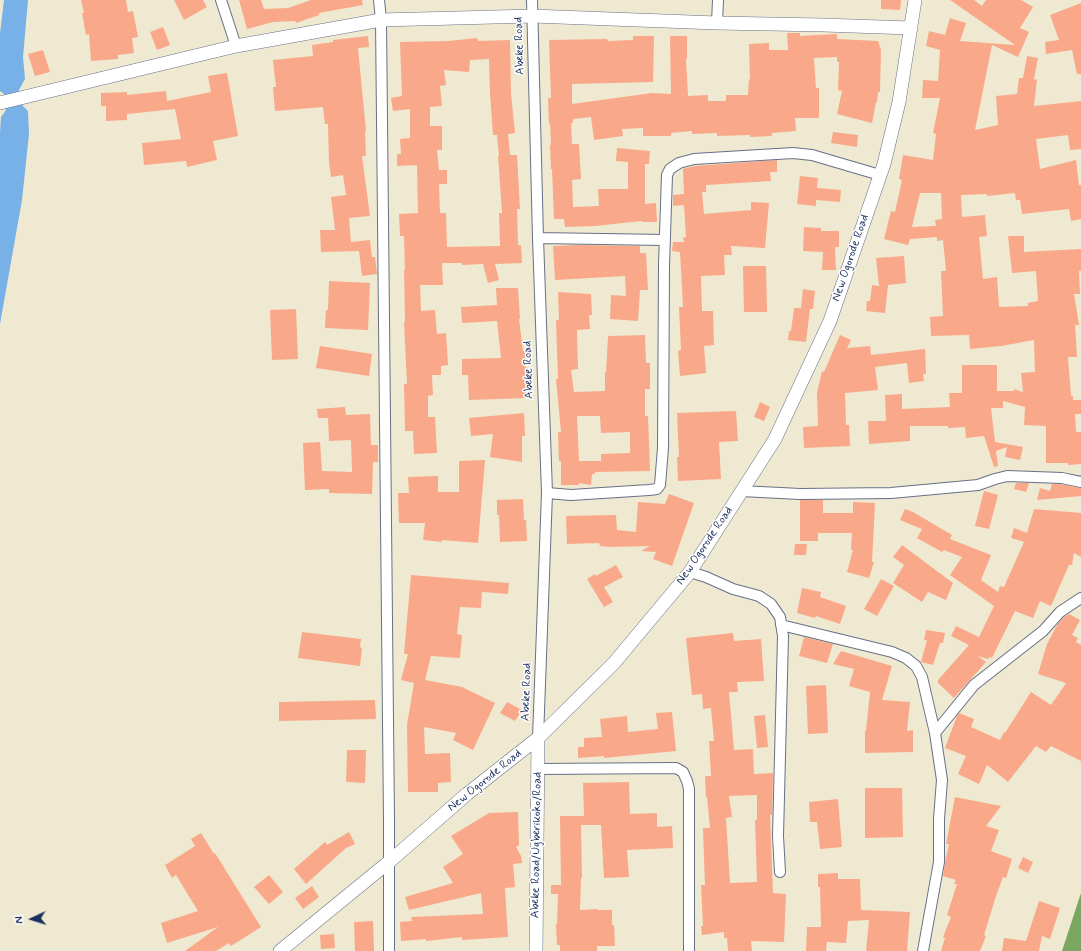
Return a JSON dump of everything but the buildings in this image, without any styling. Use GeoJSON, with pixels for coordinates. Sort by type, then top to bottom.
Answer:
{"type":"FeatureCollection","features":[{"type":"Feature","properties":{"kind":"street"},"geometry":{"type":"LineString","coordinates":[[221,0],[236,46]]}},
{"type":"Feature","properties":{"kind":"street"},"geometry":{"type":"LineString","coordinates":[[379,0],[381,20],[390,861],[389,951]]}},
{"type":"Feature","properties":{"kind":"street","name":"Abeke Road"},"geometry":{"type":"LineString","coordinates":[[532,0],[538,238],[547,493],[538,738]]}},
{"type":"Feature","properties":{"kind":"street"},"geometry":{"type":"LineString","coordinates":[[717,24],[718,0]]}},
{"type":"Feature","properties":{"kind":"street","name":"New Ogorode Road"},"geometry":{"type":"LineString","coordinates":[[280,951],[390,861],[468,794],[538,738],[614,663],[690,572],[775,439],[830,321],[884,164],[899,102],[915,0]]}},
{"type":"Feature","properties":{"kind":"street"},"geometry":{"type":"LineString","coordinates":[[0,103],[236,46],[381,20],[532,16],[717,24],[824,25],[911,28]]}},
{"type":"Feature","properties":{"kind":"street"},"geometry":{"type":"LineString","coordinates":[[547,493],[571,495],[649,490],[657,489],[660,485],[667,175],[670,169],[678,162],[694,159],[792,153],[812,155],[880,175]]}},
{"type":"Feature","properties":{"kind":"street"},"geometry":{"type":"LineString","coordinates":[[538,238],[665,240]]}},
{"type":"Feature","properties":{"kind":"street"},"geometry":{"type":"LineString","coordinates":[[742,491],[800,494],[890,492],[978,485],[1007,476],[1062,478],[1081,482]]}},
{"type":"Feature","properties":{"kind":"street"},"geometry":{"type":"LineString","coordinates":[[690,572],[706,577],[733,589],[759,596],[771,604],[780,617],[783,636],[778,836],[780,872]]}},
{"type":"Feature","properties":{"kind":"street"},"geometry":{"type":"LineString","coordinates":[[935,733],[974,685],[1043,631],[1060,612],[1081,598]]}},
{"type":"Feature","properties":{"kind":"street"},"geometry":{"type":"LineString","coordinates":[[781,625],[892,652],[906,658],[916,666],[922,677],[935,733],[942,780],[939,862],[923,951]]}},
{"type":"Feature","properties":{"kind":"street","name":"Abeke Road/Ugberikoko/Road"},"geometry":{"type":"LineString","coordinates":[[536,951],[538,738]]}},
{"type":"Feature","properties":{"kind":"street"},"geometry":{"type":"LineString","coordinates":[[538,769],[676,768],[683,772],[689,789],[689,951]]}},
{"type":"Feature","properties":{"kind":"green space"},"geometry":{"type":"Polygon","coordinates":[[[1081,893],[1081,951],[1062,951],[1081,893]]]}},
{"type":"Feature","properties":{"kind":"water"},"geometry":{"type":"Polygon","coordinates":[[[4,0],[28,0],[23,57],[25,79],[19,90],[23,106],[28,111],[29,134],[22,200],[0,324],[0,133],[1,117],[6,110],[4,94],[0,91],[0,33],[4,0]]]}}]}
